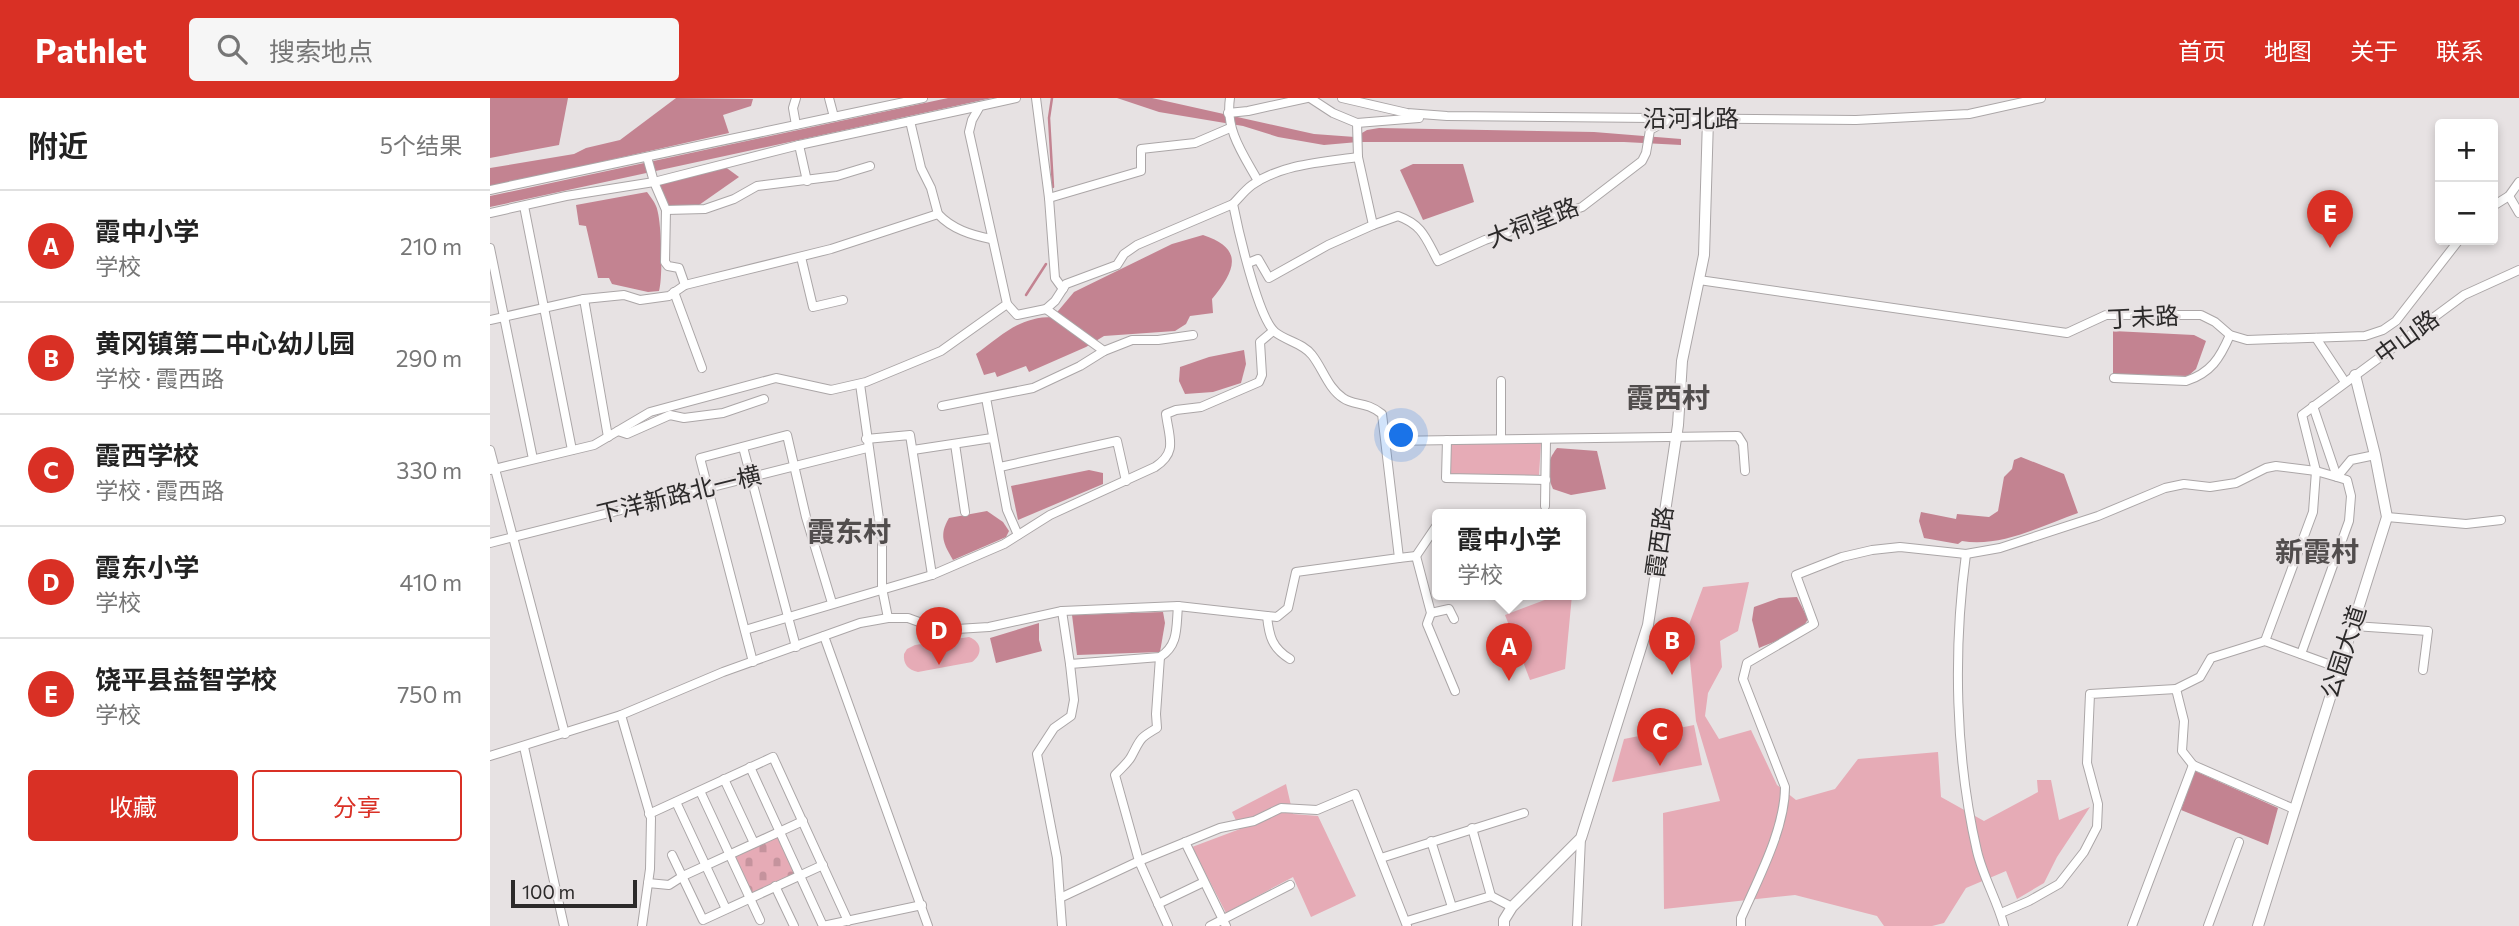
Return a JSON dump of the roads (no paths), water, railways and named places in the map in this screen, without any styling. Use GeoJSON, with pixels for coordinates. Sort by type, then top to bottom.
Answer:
{"type":"FeatureCollection","features":[{"type":"Feature","properties":{"kind":"main road","name":"霞西路"},"geometry":{"type":"LineString","coordinates":[[1504,926],[1504,920],[1512,907],[1581,838],[1648,625],[1676,436],[1682,360],[1704,256],[1707,119]]}},
{"type":"Feature","properties":{"kind":"main road","name":"公园大道"},"geometry":{"type":"LineString","coordinates":[[2258,926],[2387,517],[2355,375]]}},
{"type":"Feature","properties":{"kind":"street"},"geometry":{"type":"LineString","coordinates":[[796,98],[793,108],[796,125]]}},
{"type":"Feature","properties":{"kind":"street"},"geometry":{"type":"LineString","coordinates":[[830,98],[834,117]]}},
{"type":"Feature","properties":{"kind":"street"},"geometry":{"type":"LineString","coordinates":[[490,190],[923,98]]}},
{"type":"Feature","properties":{"kind":"street"},"geometry":{"type":"LineString","coordinates":[[490,213],[566,196],[654,183],[799,145],[1016,98]]}},
{"type":"Feature","properties":{"kind":"street"},"geometry":{"type":"LineString","coordinates":[[1036,98],[1049,198],[1055,278],[1063,289]]}},
{"type":"Feature","properties":{"kind":"street"},"geometry":{"type":"LineString","coordinates":[[1230,98],[1230,126],[1258,181]]}},
{"type":"Feature","properties":{"kind":"street"},"geometry":{"type":"LineString","coordinates":[[1228,114],[1309,98],[1333,113],[1357,123],[1447,116]]}},
{"type":"Feature","properties":{"kind":"street","name":"沿河北路"},"geometry":{"type":"LineString","coordinates":[[1342,98],[1407,113],[1447,116],[1856,120],[1969,114],[2041,98]]}},
{"type":"Feature","properties":{"kind":"street"},"geometry":{"type":"LineString","coordinates":[[980,106],[972,120],[970,132],[991,239],[1007,303],[1017,315],[1046,309],[1066,284],[1117,265],[1124,254],[1137,245],[1233,204],[1258,181],[1312,163],[1358,157]]}},
{"type":"Feature","properties":{"kind":"street","name":"大祠堂路"},"geometry":{"type":"LineString","coordinates":[[1373,225],[1398,216],[1411,221],[1420,227],[1438,261],[1485,240],[1582,207],[1642,160],[1650,130],[1671,119]]}},
{"type":"Feature","properties":{"kind":"street"},"geometry":{"type":"LineString","coordinates":[[910,121],[921,168],[931,188],[938,214],[947,223],[973,236],[991,239]]}},
{"type":"Feature","properties":{"kind":"street"},"geometry":{"type":"LineString","coordinates":[[1248,263],[1258,259],[1269,278],[1328,245],[1373,225],[1358,157],[1357,123]]}},
{"type":"Feature","properties":{"kind":"street"},"geometry":{"type":"LineString","coordinates":[[1049,198],[1141,171],[1141,149],[1195,143],[1230,126]]}},
{"type":"Feature","properties":{"kind":"street"},"geometry":{"type":"LineString","coordinates":[[799,145],[807,181]]}},
{"type":"Feature","properties":{"kind":"street"},"geometry":{"type":"LineString","coordinates":[[647,157],[654,183],[666,210],[665,262],[668,266],[679,268],[685,285]]}},
{"type":"Feature","properties":{"kind":"street"},"geometry":{"type":"LineString","coordinates":[[666,210],[705,209],[734,199],[757,186],[837,176],[870,166]]}},
{"type":"Feature","properties":{"kind":"street"},"geometry":{"type":"LineString","coordinates":[[2498,203],[2509,195],[2519,182]]}},
{"type":"Feature","properties":{"kind":"street"},"geometry":{"type":"LineString","coordinates":[[2509,195],[2519,213]]}},
{"type":"Feature","properties":{"kind":"street"},"geometry":{"type":"LineString","coordinates":[[1233,204],[1259,302],[1273,331],[1311,353],[1322,373],[1346,401],[1371,405],[1382,414],[1399,558]]}},
{"type":"Feature","properties":{"kind":"street"},"geometry":{"type":"LineString","coordinates":[[524,206],[572,450]]}},
{"type":"Feature","properties":{"kind":"street"},"geometry":{"type":"LineString","coordinates":[[490,320],[584,299],[624,295],[640,300],[669,296],[685,285],[801,257],[938,214]]}},
{"type":"Feature","properties":{"kind":"street","name":"丁未路"},"geometry":{"type":"LineString","coordinates":[[1699,280],[2067,333],[2106,315],[2201,315],[2215,322],[2230,335],[2247,340],[2316,338],[2365,335],[2383,330],[2396,321],[2455,245]]}},
{"type":"Feature","properties":{"kind":"street"},"geometry":{"type":"LineString","coordinates":[[490,248],[533,459]]}},
{"type":"Feature","properties":{"kind":"street"},"geometry":{"type":"LineString","coordinates":[[801,257],[813,307],[843,300]]}},
{"type":"Feature","properties":{"kind":"street","name":"中山路"},"geometry":{"type":"LineString","coordinates":[[2316,471],[2302,415],[2464,295],[2519,270]]}},
{"type":"Feature","properties":{"kind":"street"},"geometry":{"type":"LineString","coordinates":[[674,292],[702,368]]}},
{"type":"Feature","properties":{"kind":"street"},"geometry":{"type":"LineString","coordinates":[[584,299],[608,437]]}},
{"type":"Feature","properties":{"kind":"street"},"geometry":{"type":"LineString","coordinates":[[492,469],[594,445],[650,412],[776,378],[831,390],[860,384],[941,351],[1007,303]]}},
{"type":"Feature","properties":{"kind":"street"},"geometry":{"type":"LineString","coordinates":[[1046,309],[1104,351]]}},
{"type":"Feature","properties":{"kind":"street"},"geometry":{"type":"LineString","coordinates":[[745,630],[932,575],[1004,544],[1050,515],[1126,481],[1167,459],[1171,451],[1166,414],[1200,407],[1259,382],[1262,375],[1260,342],[1273,331]]}},
{"type":"Feature","properties":{"kind":"street"},"geometry":{"type":"LineString","coordinates":[[942,406],[1033,388],[1080,366],[1104,351],[1132,341],[1193,335]]}},
{"type":"Feature","properties":{"kind":"street"},"geometry":{"type":"LineString","coordinates":[[2114,378],[2193,379],[2208,371],[2219,360],[2230,335]]}},
{"type":"Feature","properties":{"kind":"street"},"geometry":{"type":"LineString","coordinates":[[2316,338],[2345,382]]}},
{"type":"Feature","properties":{"kind":"street"},"geometry":{"type":"LineString","coordinates":[[1501,439],[1502,381]]}},
{"type":"Feature","properties":{"kind":"street"},"geometry":{"type":"LineString","coordinates":[[860,384],[882,540],[882,588],[888,618]]}},
{"type":"Feature","properties":{"kind":"street"},"geometry":{"type":"LineString","coordinates":[[986,398],[1007,510],[1018,535]]}},
{"type":"Feature","properties":{"kind":"street"},"geometry":{"type":"LineString","coordinates":[[618,431],[627,434],[670,415],[684,418],[723,413],[764,399]]}},
{"type":"Feature","properties":{"kind":"street"},"geometry":{"type":"LineString","coordinates":[[2314,406],[2337,477]]}},
{"type":"Feature","properties":{"kind":"street","name":"下洋新路北一横"},"geometry":{"type":"LineString","coordinates":[[490,543],[794,466],[907,434],[910,435],[913,450]]}},
{"type":"Feature","properties":{"kind":"street"},"geometry":{"type":"LineString","coordinates":[[753,662],[700,458],[787,435],[806,517],[832,603]]}},
{"type":"Feature","properties":{"kind":"street"},"geometry":{"type":"LineString","coordinates":[[1387,441],[1738,436],[1743,444],[1745,471]]}},
{"type":"Feature","properties":{"kind":"street"},"geometry":{"type":"LineString","coordinates":[[932,575],[913,450],[992,438]]}},
{"type":"Feature","properties":{"kind":"street"},"geometry":{"type":"LineString","coordinates":[[1545,506],[1546,439]]}},
{"type":"Feature","properties":{"kind":"street"},"geometry":{"type":"LineString","coordinates":[[1447,440],[1446,478],[1546,480]]}},
{"type":"Feature","properties":{"kind":"street"},"geometry":{"type":"LineString","coordinates":[[1000,467],[1118,441],[1126,481]]}},
{"type":"Feature","properties":{"kind":"street"},"geometry":{"type":"LineString","coordinates":[[955,444],[965,512]]}},
{"type":"Feature","properties":{"kind":"street"},"geometry":{"type":"LineString","coordinates":[[743,447],[796,647]]}},
{"type":"Feature","properties":{"kind":"street"},"geometry":{"type":"LineString","coordinates":[[490,450],[492,469],[565,734]]}},
{"type":"Feature","properties":{"kind":"street"},"geometry":{"type":"LineString","coordinates":[[2337,477],[2351,460],[2375,455]]}},
{"type":"Feature","properties":{"kind":"street"},"geometry":{"type":"LineString","coordinates":[[1741,926],[1741,918],[1769,852],[1785,800],[1785,787],[1743,679],[1747,663],[1814,624],[1796,575],[1842,557],[1872,550],[1900,547],[1966,554],[2032,539],[2098,516],[2165,488],[2184,484],[2210,487],[2236,483],[2276,466],[2316,471],[2347,480],[2351,496],[2349,521],[2301,654]]}},
{"type":"Feature","properties":{"kind":"street"},"geometry":{"type":"LineString","coordinates":[[2265,641],[2313,512],[2316,471]]}},
{"type":"Feature","properties":{"kind":"street"},"geometry":{"type":"LineString","coordinates":[[2387,517],[2466,524],[2501,520]]}},
{"type":"Feature","properties":{"kind":"street"},"geometry":{"type":"LineString","coordinates":[[1432,532],[1416,556],[1431,613],[1427,624],[1455,691]]}},
{"type":"Feature","properties":{"kind":"street"},"geometry":{"type":"LineString","coordinates":[[1966,554],[1959,605],[1958,732],[1982,870],[2004,926]]}},
{"type":"Feature","properties":{"kind":"street"},"geometry":{"type":"LineString","coordinates":[[490,756],[621,715],[860,623],[908,618],[941,630],[989,627],[1062,611],[1178,606],[1277,617],[1288,608],[1296,572],[1416,556]]}},
{"type":"Feature","properties":{"kind":"street"},"geometry":{"type":"LineString","coordinates":[[1070,664],[1160,657],[1168,652],[1175,642],[1178,606]]}},
{"type":"Feature","properties":{"kind":"street"},"geometry":{"type":"LineString","coordinates":[[1431,613],[1449,609],[1454,620]]}},
{"type":"Feature","properties":{"kind":"street"},"geometry":{"type":"LineString","coordinates":[[1062,611],[1074,700],[1071,716],[1055,728],[1037,754],[1057,858],[1062,926]]}},
{"type":"Feature","properties":{"kind":"street"},"geometry":{"type":"LineString","coordinates":[[1267,616],[1271,639],[1277,651],[1290,659]]}},
{"type":"Feature","properties":{"kind":"street"},"geometry":{"type":"LineString","coordinates":[[2354,626],[2428,631],[2423,670]]}},
{"type":"Feature","properties":{"kind":"street"},"geometry":{"type":"LineString","coordinates":[[824,636],[928,926]]}},
{"type":"Feature","properties":{"kind":"street"},"geometry":{"type":"LineString","coordinates":[[2001,913],[2059,884],[2084,852],[2097,827],[2098,804],[2087,763],[2090,694],[2176,689],[2200,677],[2211,658],[2265,641],[2339,668]]}},
{"type":"Feature","properties":{"kind":"street"},"geometry":{"type":"LineString","coordinates":[[1160,657],[1157,728],[1143,736],[1115,775],[1139,861],[1168,926]]}},
{"type":"Feature","properties":{"kind":"street"},"geometry":{"type":"LineString","coordinates":[[2176,689],[2184,721],[2182,751],[2193,765],[2294,809]]}},
{"type":"Feature","properties":{"kind":"street"},"geometry":{"type":"LineString","coordinates":[[621,715],[649,814],[650,869],[642,926]]}},
{"type":"Feature","properties":{"kind":"street"},"geometry":{"type":"LineString","coordinates":[[524,747],[564,926]]}},
{"type":"Feature","properties":{"kind":"street"},"geometry":{"type":"LineString","coordinates":[[649,814],[774,757],[848,921]]}},
{"type":"Feature","properties":{"kind":"street"},"geometry":{"type":"LineString","coordinates":[[2132,926],[2193,765]]}},
{"type":"Feature","properties":{"kind":"street"},"geometry":{"type":"LineString","coordinates":[[750,767],[823,926],[922,905]]}},
{"type":"Feature","properties":{"kind":"street"},"geometry":{"type":"LineString","coordinates":[[724,779],[754,843]]}},
{"type":"Feature","properties":{"kind":"street"},"geometry":{"type":"LineString","coordinates":[[700,791],[760,920]]}},
{"type":"Feature","properties":{"kind":"street"},"geometry":{"type":"LineString","coordinates":[[1060,898],[1139,861],[1220,828],[1254,821],[1281,808],[1317,810],[1355,794],[1407,924],[1491,896],[1512,907]]}},
{"type":"Feature","properties":{"kind":"street"},"geometry":{"type":"LineString","coordinates":[[676,802],[726,909]]}},
{"type":"Feature","properties":{"kind":"street"},"geometry":{"type":"LineString","coordinates":[[1381,858],[1524,813]]}},
{"type":"Feature","properties":{"kind":"street"},"geometry":{"type":"LineString","coordinates":[[648,883],[669,885],[706,865],[803,821]]}},
{"type":"Feature","properties":{"kind":"street"},"geometry":{"type":"LineString","coordinates":[[1472,828],[1491,896]]}},
{"type":"Feature","properties":{"kind":"street"},"geometry":{"type":"LineString","coordinates":[[1577,926],[1581,838]]}},
{"type":"Feature","properties":{"kind":"street"},"geometry":{"type":"LineString","coordinates":[[1431,841],[1452,907]]}},
{"type":"Feature","properties":{"kind":"street"},"geometry":{"type":"LineString","coordinates":[[1185,842],[1224,923]]}},
{"type":"Feature","properties":{"kind":"street"},"geometry":{"type":"LineString","coordinates":[[2208,926],[2239,842]]}},
{"type":"Feature","properties":{"kind":"street"},"geometry":{"type":"LineString","coordinates":[[672,855],[703,920],[823,865]]}},
{"type":"Feature","properties":{"kind":"street"},"geometry":{"type":"LineString","coordinates":[[1158,904],[1204,882]]}},
{"type":"Feature","properties":{"kind":"street"},"geometry":{"type":"LineString","coordinates":[[1210,926],[1224,923],[1290,885]]}},
{"type":"Feature","properties":{"kind":"street"},"geometry":{"type":"LineString","coordinates":[[775,886],[794,926]]}},
{"type":"Feature","properties":{"kind":"waterway"},"geometry":{"type":"LineString","coordinates":[[1052,98],[1049,118],[1053,187]]}},
{"type":"Feature","properties":{"kind":"waterway"},"geometry":{"type":"LineString","coordinates":[[1026,295],[1046,264]]}},
{"type":"Feature","properties":{"kind":"place","name":"饶平县益智学校"},"geometry":{"type":"Point","coordinates":[2330,248]}},
{"type":"Feature","properties":{"kind":"place","name":"霞东小学"},"geometry":{"type":"Point","coordinates":[939,665]}},
{"type":"Feature","properties":{"kind":"place","name":"黄冈镇第二中心幼儿园"},"geometry":{"type":"Point","coordinates":[1672,675]}},
{"type":"Feature","properties":{"kind":"place","name":"霞中小学"},"geometry":{"type":"Point","coordinates":[1509,681]}},
{"type":"Feature","properties":{"kind":"place","name":"霞西学校"},"geometry":{"type":"Point","coordinates":[1660,766]}},
{"type":"Feature","properties":{"kind":"district","name":"霞西村"},"geometry":{"type":"Point","coordinates":[1668,398]}},
{"type":"Feature","properties":{"kind":"district","name":"霞东村"},"geometry":{"type":"Point","coordinates":[849,532]}},
{"type":"Feature","properties":{"kind":"district","name":"新霞村"},"geometry":{"type":"Point","coordinates":[2317,552]}}]}
